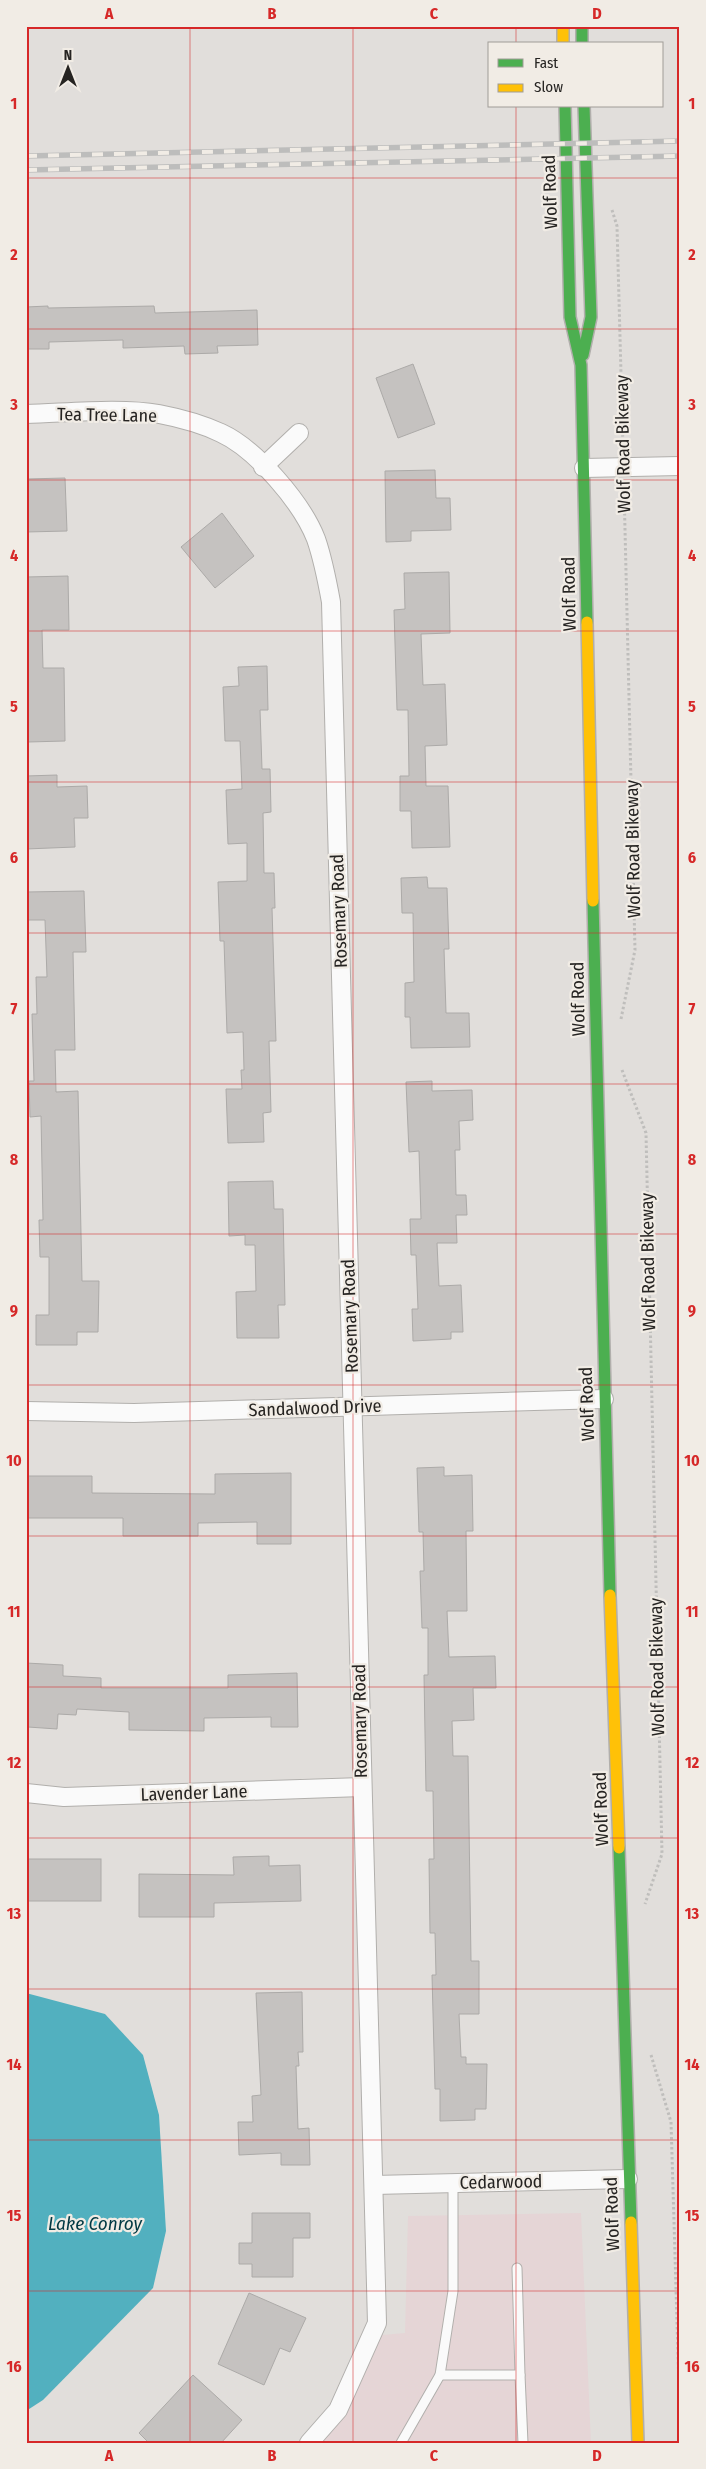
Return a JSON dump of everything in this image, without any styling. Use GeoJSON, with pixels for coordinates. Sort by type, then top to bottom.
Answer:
{"type":"FeatureCollection","features":[{"type":"Feature","properties":{"kind":"main road"},"geometry":{"type":"LineString","coordinates":[[563,26],[563,42]]}},
{"type":"Feature","properties":{"kind":"main road"},"geometry":{"type":"LineString","coordinates":[[582,26],[582,42]]}},
{"type":"Feature","properties":{"kind":"main road","name":"Wolf Road"},"geometry":{"type":"LineString","coordinates":[[565,108],[570,317],[581,364],[604,1399],[618,1770],[628,2179],[638,2443]]}},
{"type":"Feature","properties":{"kind":"main road","name":"Wolf Road"},"geometry":{"type":"LineString","coordinates":[[581,364],[591,317],[584,108]]}},
{"type":"Feature","properties":{"kind":"street","name":"Tea Tree Lane"},"geometry":{"type":"LineString","coordinates":[[26,414],[118,412],[158,414],[222,434],[246,449],[263,467]]}},
{"type":"Feature","properties":{"kind":"street"},"geometry":{"type":"LineString","coordinates":[[263,467],[299,434]]}},
{"type":"Feature","properties":{"kind":"street"},"geometry":{"type":"LineString","coordinates":[[584,468],[680,466]]}},
{"type":"Feature","properties":{"kind":"street","name":"Rosemary Road"},"geometry":{"type":"LineString","coordinates":[[263,467],[288,493],[315,537],[324,566],[331,602],[374,2185],[377,2323],[338,2410],[309,2443]]}},
{"type":"Feature","properties":{"kind":"street","name":"Sandalwood Drive"},"geometry":{"type":"LineString","coordinates":[[26,1410],[78,1414],[134,1413],[604,1399]]}},
{"type":"Feature","properties":{"kind":"street","name":"Lavender Lane"},"geometry":{"type":"LineString","coordinates":[[26,1793],[64,1797],[362,1787]]}},
{"type":"Feature","properties":{"kind":"street","name":"Cedarwood"},"geometry":{"type":"LineString","coordinates":[[374,2185],[628,2179]]}},
{"type":"Feature","properties":{"kind":"lane"},"geometry":{"type":"LineString","coordinates":[[401,2443],[440,2375],[453,2291],[453,2183]]}},
{"type":"Feature","properties":{"kind":"lane"},"geometry":{"type":"LineString","coordinates":[[517,2268],[523,2443]]}},
{"type":"Feature","properties":{"kind":"lane"},"geometry":{"type":"LineString","coordinates":[[440,2375],[520,2375]]}},
{"type":"Feature","properties":{"kind":"path","name":"Wolf Road Bikeway"},"geometry":{"type":"LineString","coordinates":[[610,201],[617,226],[636,950],[620,1024]]}},
{"type":"Feature","properties":{"kind":"path","name":"Wolf Road Bikeway"},"geometry":{"type":"LineString","coordinates":[[621,1069],[646,1133],[662,1854],[645,1903],[646,1912]]}},
{"type":"Feature","properties":{"kind":"path"},"geometry":{"type":"LineString","coordinates":[[650,2052],[671,2122],[680,2421]]}},
{"type":"Feature","properties":{"kind":"shaded area"},"geometry":{"type":"Polygon","coordinates":[[[581,2213],[591,2443],[320,2443],[346,2414],[382,2335],[405,2333],[408,2216],[581,2213]]]}},
{"type":"Feature","properties":{"kind":"water","name":"Lake Conroy"},"geometry":{"type":"Polygon","coordinates":[[[26,1993],[105,2014],[143,2055],[159,2115],[166,2231],[153,2288],[43,2400],[26,2411],[26,1993]]]}},
{"type":"Feature","properties":{"kind":"building"},"geometry":{"type":"Polygon","coordinates":[[[48,306],[48,308],[154,306],[155,313],[257,310],[258,345],[217,346],[218,353],[185,354],[184,346],[123,348],[123,340],[49,342],[49,349],[26,349],[26,307],[48,306]]]}},
{"type":"Feature","properties":{"kind":"building"},"geometry":{"type":"Polygon","coordinates":[[[413,364],[435,424],[398,438],[376,378],[413,364]]]}},
{"type":"Feature","properties":{"kind":"building"},"geometry":{"type":"Polygon","coordinates":[[[435,470],[436,498],[450,498],[451,530],[411,531],[411,541],[386,542],[385,471],[435,470]]]}},
{"type":"Feature","properties":{"kind":"building"},"geometry":{"type":"Polygon","coordinates":[[[65,478],[67,531],[26,532],[26,479],[65,478]]]}},
{"type":"Feature","properties":{"kind":"building"},"geometry":{"type":"Polygon","coordinates":[[[222,513],[254,556],[215,588],[181,547],[222,513]]]}},
{"type":"Feature","properties":{"kind":"building"},"geometry":{"type":"Polygon","coordinates":[[[449,572],[450,633],[421,634],[423,685],[445,684],[447,745],[425,746],[426,786],[448,786],[450,847],[412,848],[411,811],[400,811],[400,776],[409,776],[408,710],[397,710],[394,610],[405,609],[404,573],[449,572]]]}},
{"type":"Feature","properties":{"kind":"building"},"geometry":{"type":"Polygon","coordinates":[[[68,576],[69,630],[42,630],[43,668],[64,668],[65,741],[28,742],[26,577],[68,576]]]}},
{"type":"Feature","properties":{"kind":"building"},"geometry":{"type":"Polygon","coordinates":[[[267,666],[268,710],[260,710],[262,769],[270,769],[271,812],[263,813],[264,873],[274,873],[275,908],[272,908],[276,1041],[269,1041],[271,1112],[263,1113],[264,1142],[228,1143],[226,1089],[242,1089],[241,1070],[244,1070],[243,1032],[227,1033],[224,941],[220,941],[218,882],[247,881],[247,843],[228,844],[226,790],[242,789],[240,741],[225,741],[223,687],[239,686],[238,667],[267,666]]]}},
{"type":"Feature","properties":{"kind":"building"},"geometry":{"type":"Polygon","coordinates":[[[57,775],[57,787],[87,786],[88,818],[74,818],[75,847],[26,849],[26,776],[57,775]]]}},
{"type":"Feature","properties":{"kind":"building"},"geometry":{"type":"Polygon","coordinates":[[[427,877],[428,888],[447,888],[449,949],[444,949],[446,1013],[469,1013],[470,1047],[411,1048],[410,1017],[405,1017],[405,983],[414,982],[413,913],[402,913],[401,878],[427,877]]]}},
{"type":"Feature","properties":{"kind":"building"},"geometry":{"type":"Polygon","coordinates":[[[84,891],[86,952],[73,952],[75,1050],[55,1050],[56,1092],[78,1091],[82,1281],[99,1281],[98,1332],[77,1332],[77,1345],[36,1345],[36,1315],[49,1315],[49,1257],[40,1257],[39,1220],[43,1220],[41,1116],[30,1117],[29,1081],[34,1081],[32,1014],[37,1014],[36,977],[47,977],[45,920],[26,920],[26,892],[84,891]]]}},
{"type":"Feature","properties":{"kind":"building"},"geometry":{"type":"Polygon","coordinates":[[[432,1081],[432,1091],[472,1090],[473,1120],[459,1121],[460,1150],[455,1150],[456,1195],[466,1195],[467,1215],[456,1215],[457,1243],[437,1243],[439,1286],[461,1285],[463,1332],[451,1332],[451,1339],[413,1341],[412,1309],[418,1309],[416,1255],[411,1255],[410,1219],[421,1219],[419,1151],[409,1152],[406,1082],[432,1081]]]}},
{"type":"Feature","properties":{"kind":"building"},"geometry":{"type":"Polygon","coordinates":[[[273,1181],[274,1209],[283,1209],[285,1305],[278,1305],[279,1338],[237,1338],[236,1292],[256,1291],[255,1245],[245,1245],[245,1235],[229,1236],[228,1182],[273,1181]]]}},
{"type":"Feature","properties":{"kind":"building"},"geometry":{"type":"Polygon","coordinates":[[[444,1467],[444,1476],[472,1475],[473,1531],[466,1531],[467,1611],[447,1611],[449,1657],[495,1656],[496,1688],[473,1688],[474,1720],[452,1721],[453,1756],[468,1756],[471,1961],[479,1961],[479,2014],[459,2014],[461,2057],[466,2057],[466,2064],[487,2064],[486,2109],[475,2109],[475,2120],[440,2121],[440,2089],[435,2089],[432,1975],[436,1975],[435,1933],[430,1933],[429,1859],[434,1859],[433,1791],[426,1791],[424,1675],[428,1675],[428,1628],[422,1628],[420,1571],[424,1571],[423,1532],[419,1532],[417,1468],[444,1467]]]}},
{"type":"Feature","properties":{"kind":"building"},"geometry":{"type":"Polygon","coordinates":[[[291,1473],[291,1544],[257,1544],[257,1522],[198,1523],[198,1536],[123,1536],[123,1518],[26,1518],[26,1476],[92,1476],[92,1493],[215,1494],[215,1474],[291,1473]]]}},
{"type":"Feature","properties":{"kind":"building"},"geometry":{"type":"Polygon","coordinates":[[[26,1663],[63,1665],[63,1676],[101,1678],[101,1688],[228,1688],[228,1675],[297,1673],[298,1727],[271,1727],[271,1717],[204,1718],[204,1731],[129,1730],[129,1712],[77,1709],[76,1715],[58,1714],[57,1729],[28,1727],[26,1663]]]}},
{"type":"Feature","properties":{"kind":"building"},"geometry":{"type":"Polygon","coordinates":[[[269,1856],[269,1866],[300,1865],[301,1901],[214,1903],[214,1917],[139,1917],[139,1874],[234,1875],[233,1857],[269,1856]]]}},
{"type":"Feature","properties":{"kind":"building"},"geometry":{"type":"Polygon","coordinates":[[[26,1859],[101,1859],[101,1901],[26,1901],[26,1859]]]}},
{"type":"Feature","properties":{"kind":"building"},"geometry":{"type":"Polygon","coordinates":[[[302,1992],[303,2052],[298,2052],[299,2066],[296,2066],[298,2129],[309,2128],[310,2165],[281,2165],[281,2153],[239,2155],[238,2122],[253,2122],[252,2096],[261,2095],[256,1993],[302,1992]]]}},
{"type":"Feature","properties":{"kind":"building"},"geometry":{"type":"Polygon","coordinates":[[[252,2213],[310,2213],[310,2238],[293,2238],[293,2277],[252,2277],[252,2264],[239,2264],[239,2243],[252,2243],[252,2213]]]}},
{"type":"Feature","properties":{"kind":"building"},"geometry":{"type":"Polygon","coordinates":[[[249,2293],[306,2318],[290,2352],[280,2348],[264,2385],[218,2364],[249,2293]]]}},
{"type":"Feature","properties":{"kind":"building"},"geometry":{"type":"Polygon","coordinates":[[[193,2375],[242,2420],[221,2443],[149,2443],[139,2433],[193,2375]]]}},
{"type":"Feature","properties":{"kind":"railway"},"geometry":{"type":"LineString","coordinates":[[26,156],[680,141]]}},
{"type":"Feature","properties":{"kind":"railway"},"geometry":{"type":"LineString","coordinates":[[26,170],[680,156]]}},
{"type":"Feature","properties":{"kind":"traffic: fast"},"geometry":{"type":"LineString","coordinates":[[582,26],[582,42]]}},
{"type":"Feature","properties":{"kind":"traffic: fast"},"geometry":{"type":"LineString","coordinates":[[565,108],[570,317],[581,365],[587,622]]}},
{"type":"Feature","properties":{"kind":"traffic: fast"},"geometry":{"type":"LineString","coordinates":[[583,355],[591,317],[584,108]]}},
{"type":"Feature","properties":{"kind":"traffic: fast"},"geometry":{"type":"LineString","coordinates":[[593,901],[610,1595]]}},
{"type":"Feature","properties":{"kind":"traffic: fast"},"geometry":{"type":"LineString","coordinates":[[619,1848],[631,2222]]}},
{"type":"Feature","properties":{"kind":"traffic: slow"},"geometry":{"type":"LineString","coordinates":[[563,26],[563,42]]}},
{"type":"Feature","properties":{"kind":"traffic: slow"},"geometry":{"type":"LineString","coordinates":[[587,622],[593,901]]}},
{"type":"Feature","properties":{"kind":"traffic: slow"},"geometry":{"type":"LineString","coordinates":[[610,1595],[619,1848]]}},
{"type":"Feature","properties":{"kind":"traffic: slow"},"geometry":{"type":"LineString","coordinates":[[631,2222],[638,2443]]}}]}
